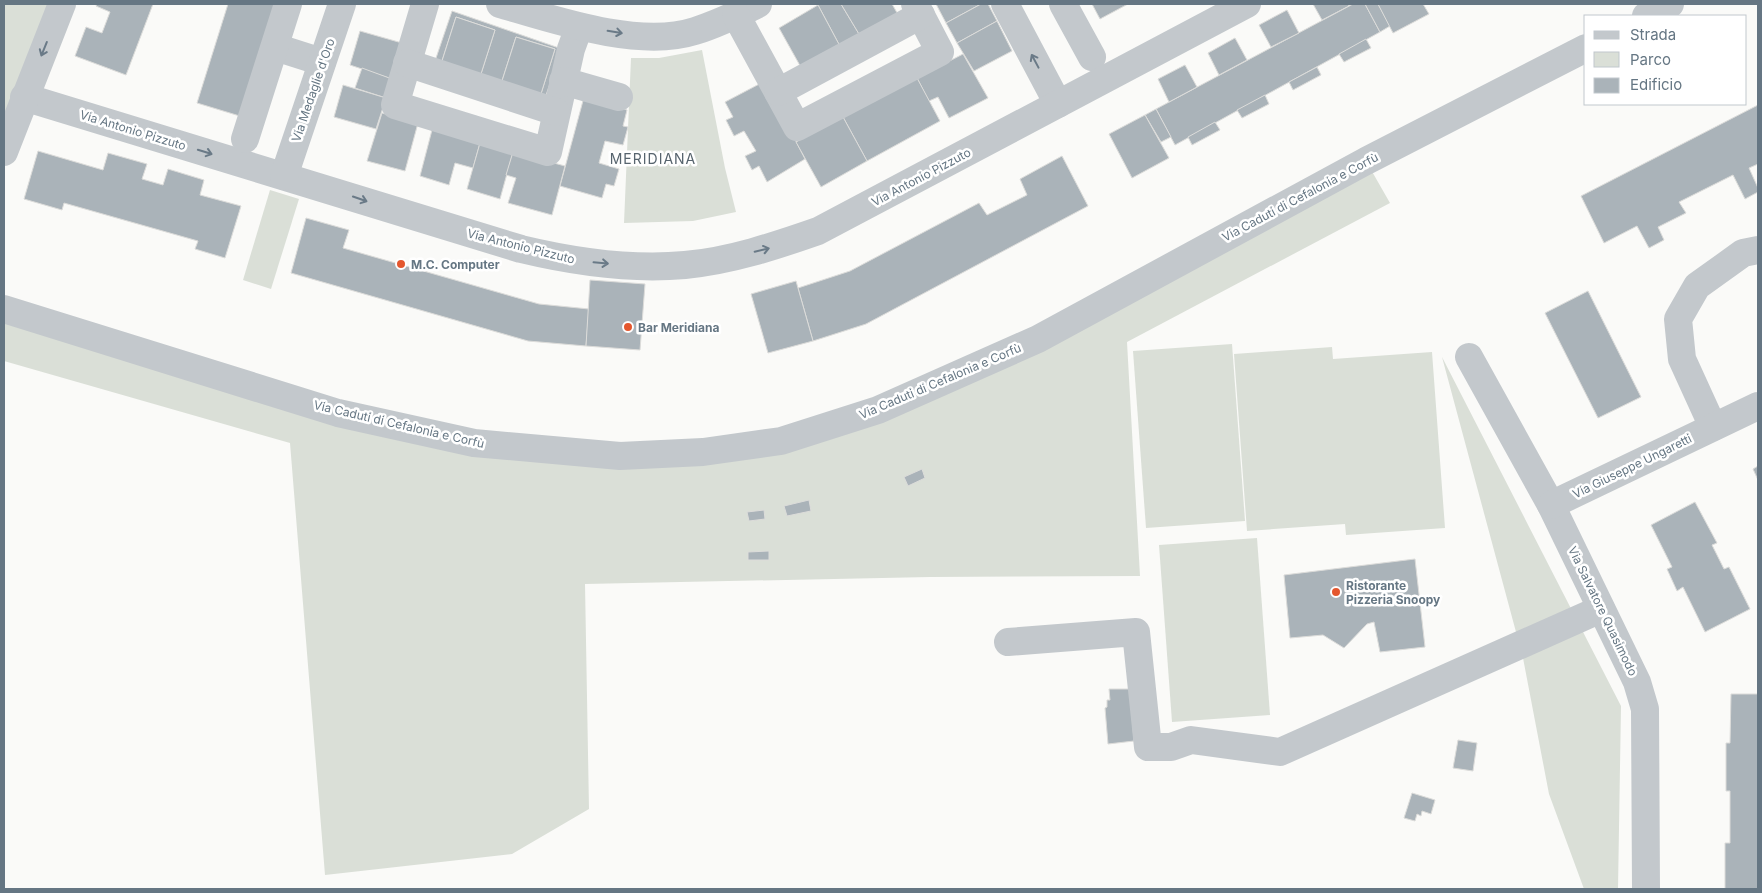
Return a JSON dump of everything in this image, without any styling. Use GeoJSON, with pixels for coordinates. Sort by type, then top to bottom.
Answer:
{"type":"FeatureCollection","features":[{"type":"Feature","properties":{"kind":"street"},"geometry":{"type":"LineString","coordinates":[[4,152],[62,4]]}},
{"type":"Feature","properties":{"kind":"street"},"geometry":{"type":"LineString","coordinates":[[245,139],[288,4]]}},
{"type":"Feature","properties":{"kind":"street","name":"Via Medaglie d'Oro"},"geometry":{"type":"LineString","coordinates":[[284,176],[342,4]]}},
{"type":"Feature","properties":{"kind":"street"},"geometry":{"type":"LineString","coordinates":[[425,4],[395,105],[548,152],[571,49],[573,18]]}},
{"type":"Feature","properties":{"kind":"street"},"geometry":{"type":"LineString","coordinates":[[500,4],[573,18],[636,36],[666,37],[694,32],[748,9],[778,92],[797,127],[940,52],[918,9],[778,92]]}},
{"type":"Feature","properties":{"kind":"street"},"geometry":{"type":"LineString","coordinates":[[1005,4],[1058,104]]}},
{"type":"Feature","properties":{"kind":"street"},"geometry":{"type":"LineString","coordinates":[[1064,4],[1092,57]]}},
{"type":"Feature","properties":{"kind":"street","name":"Via Antonio Pizzuto"},"geometry":{"type":"LineString","coordinates":[[24,97],[522,249],[584,262],[638,266],[685,265],[770,248],[818,231],[1247,4]]}},
{"type":"Feature","properties":{"kind":"street"},"geometry":{"type":"LineString","coordinates":[[1648,15],[1670,4]]}},
{"type":"Feature","properties":{"kind":"street"},"geometry":{"type":"LineString","coordinates":[[275,47],[322,62]]}},
{"type":"Feature","properties":{"kind":"street","name":"Via Caduti di Cefalonia e Corfù"},"geometry":{"type":"LineString","coordinates":[[4,309],[338,413],[474,443],[620,456],[703,452],[781,441],[878,410],[1038,339],[1366,161],[1584,49]]}},
{"type":"Feature","properties":{"kind":"street"},"geometry":{"type":"LineString","coordinates":[[407,63],[556,112]]}},
{"type":"Feature","properties":{"kind":"street"},"geometry":{"type":"LineString","coordinates":[[563,81],[619,97]]}},
{"type":"Feature","properties":{"kind":"street"},"geometry":{"type":"LineString","coordinates":[[1713,427],[1682,359],[1678,319],[1697,286],[1743,253],[1758,250]]}},
{"type":"Feature","properties":{"kind":"street","name":"Via Salvatore Quasimodo"},"geometry":{"type":"LineString","coordinates":[[1469,358],[1551,506],[1637,682],[1645,709],[1646,889]]}},
{"type":"Feature","properties":{"kind":"street","name":"Via Giuseppe Ungaretti"},"geometry":{"type":"LineString","coordinates":[[1551,506],[1758,406]]}},
{"type":"Feature","properties":{"kind":"street"},"geometry":{"type":"LineString","coordinates":[[1008,642],[1136,632],[1148,747],[1171,746],[1191,740],[1280,752],[1602,609]]}},
{"type":"Feature","properties":{"kind":"green space"},"geometry":{"type":"Polygon","coordinates":[[[4,4],[62,4],[4,154],[4,4]]]}},
{"type":"Feature","properties":{"kind":"green space"},"geometry":{"type":"Polygon","coordinates":[[[702,50],[725,168],[736,212],[693,221],[624,223],[631,58],[659,58],[702,50]]]}},
{"type":"Feature","properties":{"kind":"green space"},"geometry":{"type":"Polygon","coordinates":[[[1366,161],[1390,203],[1127,342],[1140,576],[930,577],[585,584],[589,809],[512,854],[325,875],[290,443],[4,361],[4,309],[474,443],[703,452],[884,408],[1366,161]]]}},
{"type":"Feature","properties":{"kind":"green space"},"geometry":{"type":"Polygon","coordinates":[[[270,190],[299,199],[271,289],[243,280],[270,190]]]}},
{"type":"Feature","properties":{"kind":"green space"},"geometry":{"type":"Polygon","coordinates":[[[1232,344],[1245,521],[1146,528],[1133,351],[1232,344]]]}},
{"type":"Feature","properties":{"kind":"green space"},"geometry":{"type":"Polygon","coordinates":[[[1332,347],[1333,359],[1432,352],[1445,528],[1346,535],[1345,524],[1247,531],[1234,354],[1332,347]]]}},
{"type":"Feature","properties":{"kind":"green space"},"geometry":{"type":"Polygon","coordinates":[[[1442,357],[1621,706],[1618,889],[1584,889],[1549,794],[1523,658],[1442,357]]]}},
{"type":"Feature","properties":{"kind":"green space"},"geometry":{"type":"Polygon","coordinates":[[[1257,538],[1270,715],[1172,722],[1159,545],[1257,538]]]}},
{"type":"Feature","properties":{"kind":"building"},"geometry":{"type":"Polygon","coordinates":[[[97,4],[153,4],[126,75],[75,56],[86,27],[102,33],[110,12],[96,6],[97,4]]]}},
{"type":"Feature","properties":{"kind":"building"},"geometry":{"type":"Polygon","coordinates":[[[228,4],[278,4],[243,117],[197,103],[228,4]]]}},
{"type":"Feature","properties":{"kind":"building"},"geometry":{"type":"Polygon","coordinates":[[[841,4],[862,39],[842,50],[818,5],[841,4]]]}},
{"type":"Feature","properties":{"kind":"building"},"geometry":{"type":"Polygon","coordinates":[[[841,4],[892,4],[900,18],[862,39],[841,4]]]}},
{"type":"Feature","properties":{"kind":"building"},"geometry":{"type":"Polygon","coordinates":[[[936,4],[981,4],[946,23],[936,4]]]}},
{"type":"Feature","properties":{"kind":"building"},"geometry":{"type":"Polygon","coordinates":[[[981,4],[988,4],[997,21],[957,43],[946,23],[981,4]]]}},
{"type":"Feature","properties":{"kind":"building"},"geometry":{"type":"Polygon","coordinates":[[[1092,4],[1128,4],[1100,19],[1092,4]]]}},
{"type":"Feature","properties":{"kind":"building"},"geometry":{"type":"Polygon","coordinates":[[[1313,4],[1348,4],[1349,6],[1322,20],[1313,4]]]}},
{"type":"Feature","properties":{"kind":"building"},"geometry":{"type":"Polygon","coordinates":[[[1353,4],[1365,4],[1380,32],[1175,145],[1156,109],[1353,4]]]}},
{"type":"Feature","properties":{"kind":"building"},"geometry":{"type":"Polygon","coordinates":[[[1365,4],[1378,4],[1390,26],[1380,32],[1365,4]]]}},
{"type":"Feature","properties":{"kind":"building"},"geometry":{"type":"Polygon","coordinates":[[[1378,4],[1423,4],[1429,14],[1393,33],[1378,4]]]}},
{"type":"Feature","properties":{"kind":"building"},"geometry":{"type":"Polygon","coordinates":[[[818,5],[842,50],[803,71],[779,28],[818,5]]]}},
{"type":"Feature","properties":{"kind":"building"},"geometry":{"type":"Polygon","coordinates":[[[1287,10],[1299,33],[1271,47],[1259,25],[1287,10]]]}},
{"type":"Feature","properties":{"kind":"building"},"geometry":{"type":"Polygon","coordinates":[[[452,11],[562,49],[545,98],[540,97],[555,49],[516,37],[501,84],[480,77],[495,30],[456,17],[441,64],[435,61],[452,11]]]}},
{"type":"Feature","properties":{"kind":"building"},"geometry":{"type":"Polygon","coordinates":[[[456,17],[495,30],[480,77],[441,64],[456,17]]]}},
{"type":"Feature","properties":{"kind":"building"},"geometry":{"type":"Polygon","coordinates":[[[997,21],[1012,51],[974,71],[957,43],[997,21]]]}},
{"type":"Feature","properties":{"kind":"building"},"geometry":{"type":"Polygon","coordinates":[[[360,31],[402,43],[392,79],[350,65],[360,31]]]}},
{"type":"Feature","properties":{"kind":"building"},"geometry":{"type":"Polygon","coordinates":[[[516,37],[555,49],[540,97],[501,84],[516,37]]]}},
{"type":"Feature","properties":{"kind":"building"},"geometry":{"type":"Polygon","coordinates":[[[1235,38],[1247,60],[1219,75],[1208,53],[1235,38]]]}},
{"type":"Feature","properties":{"kind":"building"},"geometry":{"type":"Polygon","coordinates":[[[1366,39],[1371,48],[1344,62],[1339,54],[1366,39]]]}},
{"type":"Feature","properties":{"kind":"building"},"geometry":{"type":"Polygon","coordinates":[[[963,54],[988,98],[949,118],[938,97],[929,101],[917,78],[963,54]]]}},
{"type":"Feature","properties":{"kind":"building"},"geometry":{"type":"Polygon","coordinates":[[[1185,65],[1197,87],[1169,102],[1158,79],[1185,65]]]}},
{"type":"Feature","properties":{"kind":"building"},"geometry":{"type":"Polygon","coordinates":[[[1317,67],[1321,75],[1293,90],[1289,82],[1317,67]]]}},
{"type":"Feature","properties":{"kind":"building"},"geometry":{"type":"Polygon","coordinates":[[[362,68],[392,79],[386,98],[355,88],[362,68]]]}},
{"type":"Feature","properties":{"kind":"building"},"geometry":{"type":"Polygon","coordinates":[[[917,78],[940,121],[867,161],[843,117],[917,78]]]}},
{"type":"Feature","properties":{"kind":"building"},"geometry":{"type":"Polygon","coordinates":[[[765,81],[805,159],[767,182],[759,166],[752,170],[745,156],[756,151],[744,131],[734,136],[726,120],[733,117],[725,102],[765,81]]]}},
{"type":"Feature","properties":{"kind":"building"},"geometry":{"type":"Polygon","coordinates":[[[343,85],[386,98],[376,129],[334,117],[343,85]]]}},
{"type":"Feature","properties":{"kind":"building"},"geometry":{"type":"Polygon","coordinates":[[[1265,95],[1269,104],[1242,118],[1237,110],[1265,95]]]}},
{"type":"Feature","properties":{"kind":"building"},"geometry":{"type":"Polygon","coordinates":[[[584,97],[627,110],[623,126],[628,127],[623,145],[605,141],[599,163],[619,169],[614,186],[606,184],[602,198],[560,186],[584,97]]]}},
{"type":"Feature","properties":{"kind":"building"},"geometry":{"type":"Polygon","coordinates":[[[1758,105],[1758,164],[1749,168],[1758,192],[1745,199],[1733,175],[1679,202],[1686,213],[1658,227],[1664,240],[1649,248],[1637,226],[1604,243],[1581,196],[1758,105]]]}},
{"type":"Feature","properties":{"kind":"building"},"geometry":{"type":"Polygon","coordinates":[[[1156,109],[1171,137],[1161,142],[1145,115],[1156,109]]]}},
{"type":"Feature","properties":{"kind":"building"},"geometry":{"type":"Polygon","coordinates":[[[382,113],[418,123],[405,171],[367,161],[382,113]]]}},
{"type":"Feature","properties":{"kind":"building"},"geometry":{"type":"Polygon","coordinates":[[[1145,115],[1169,158],[1132,178],[1109,134],[1145,115]]]}},
{"type":"Feature","properties":{"kind":"building"},"geometry":{"type":"Polygon","coordinates":[[[843,117],[867,161],[821,187],[796,142],[843,117]]]}},
{"type":"Feature","properties":{"kind":"building"},"geometry":{"type":"Polygon","coordinates":[[[1215,122],[1220,130],[1192,145],[1188,137],[1215,122]]]}},
{"type":"Feature","properties":{"kind":"building"},"geometry":{"type":"Polygon","coordinates":[[[432,130],[480,143],[473,168],[455,163],[449,185],[420,176],[432,130]]]}},
{"type":"Feature","properties":{"kind":"building"},"geometry":{"type":"Polygon","coordinates":[[[480,143],[513,152],[500,199],[467,189],[480,143]]]}},
{"type":"Feature","properties":{"kind":"building"},"geometry":{"type":"Polygon","coordinates":[[[38,151],[103,170],[108,153],[147,164],[142,179],[163,185],[168,169],[204,180],[200,195],[241,206],[225,258],[195,249],[198,241],[64,203],[62,210],[24,199],[38,151]]]}},
{"type":"Feature","properties":{"kind":"building"},"geometry":{"type":"Polygon","coordinates":[[[513,152],[565,166],[552,215],[508,203],[516,178],[506,175],[513,152]]]}},
{"type":"Feature","properties":{"kind":"building"},"geometry":{"type":"Polygon","coordinates":[[[1062,156],[1088,206],[866,324],[813,341],[798,288],[850,271],[979,203],[987,215],[1027,195],[1020,179],[1062,156]]]}},
{"type":"Feature","properties":{"kind":"building"},"geometry":{"type":"Polygon","coordinates":[[[306,218],[349,230],[343,248],[539,304],[589,309],[586,346],[528,341],[291,273],[306,218]]]}},
{"type":"Feature","properties":{"kind":"building"},"geometry":{"type":"Polygon","coordinates":[[[590,280],[645,284],[640,350],[586,346],[590,280]]]}},
{"type":"Feature","properties":{"kind":"building"},"geometry":{"type":"Polygon","coordinates":[[[796,281],[813,341],[768,353],[751,294],[796,281]]]}},
{"type":"Feature","properties":{"kind":"building"},"geometry":{"type":"Polygon","coordinates":[[[1588,291],[1641,397],[1598,418],[1545,313],[1588,291]]]}},
{"type":"Feature","properties":{"kind":"building"},"geometry":{"type":"Polygon","coordinates":[[[1758,466],[1758,480],[1753,469],[1758,466]]]}},
{"type":"Feature","properties":{"kind":"building"},"geometry":{"type":"Polygon","coordinates":[[[922,469],[925,478],[908,486],[904,477],[922,469]]]}},
{"type":"Feature","properties":{"kind":"building"},"geometry":{"type":"Polygon","coordinates":[[[809,500],[811,511],[787,516],[784,506],[809,500]]]}},
{"type":"Feature","properties":{"kind":"building"},"geometry":{"type":"Polygon","coordinates":[[[1695,502],[1717,543],[1712,545],[1724,569],[1729,567],[1750,609],[1705,632],[1683,587],[1677,591],[1667,569],[1672,567],[1651,525],[1695,502]]]}},
{"type":"Feature","properties":{"kind":"building"},"geometry":{"type":"Polygon","coordinates":[[[764,510],[765,519],[749,521],[747,512],[764,510]]]}},
{"type":"Feature","properties":{"kind":"building"},"geometry":{"type":"Polygon","coordinates":[[[769,551],[769,560],[748,560],[748,552],[769,551]]]}},
{"type":"Feature","properties":{"kind":"building"},"geometry":{"type":"Polygon","coordinates":[[[1415,559],[1425,647],[1380,652],[1374,622],[1367,624],[1344,648],[1323,635],[1290,638],[1284,575],[1415,559]]]}},
{"type":"Feature","properties":{"kind":"building"},"geometry":{"type":"Polygon","coordinates":[[[1109,689],[1130,689],[1134,741],[1108,744],[1105,708],[1107,707],[1107,700],[1110,700],[1109,689]]]}},
{"type":"Feature","properties":{"kind":"building"},"geometry":{"type":"Polygon","coordinates":[[[1731,694],[1758,694],[1758,889],[1725,889],[1725,843],[1730,843],[1730,791],[1726,791],[1726,743],[1730,743],[1731,694]]]}},
{"type":"Feature","properties":{"kind":"building"},"geometry":{"type":"Polygon","coordinates":[[[1458,740],[1477,743],[1473,771],[1453,768],[1458,740]]]}},
{"type":"Feature","properties":{"kind":"building"},"geometry":{"type":"Polygon","coordinates":[[[1412,793],[1435,800],[1431,814],[1422,811],[1421,816],[1417,814],[1415,821],[1404,818],[1412,793]]]}},
{"type":"Feature","properties":{"kind":"place","name":"M.C. Computer"},"geometry":{"type":"Point","coordinates":[401,264]}},
{"type":"Feature","properties":{"kind":"place","name":"Bar Meridiana"},"geometry":{"type":"Point","coordinates":[628,327]}},
{"type":"Feature","properties":{"kind":"place","name":"Ristorante Pizzeria Snoopy"},"geometry":{"type":"Point","coordinates":[1336,592]}},
{"type":"Feature","properties":{"kind":"district","name":"MERIDIANA"},"geometry":{"type":"Point","coordinates":[653,158]}}]}
